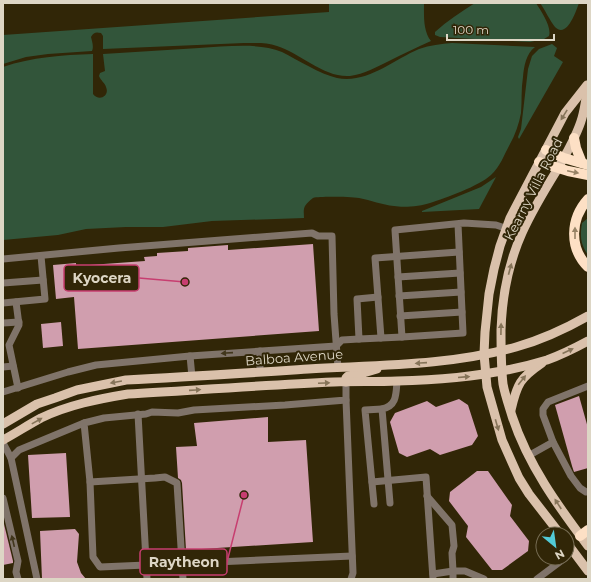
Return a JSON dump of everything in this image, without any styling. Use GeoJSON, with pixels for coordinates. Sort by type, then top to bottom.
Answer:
{"type":"FeatureCollection","features":[{"type":"Feature","properties":{"kind":"highway"},"geometry":{"type":"LineString","coordinates":[[574,138],[576,148],[585,164]]}},
{"type":"Feature","properties":{"kind":"highway"},"geometry":{"type":"LineString","coordinates":[[546,150],[564,158],[585,164]]}},
{"type":"Feature","properties":{"kind":"highway"},"geometry":{"type":"LineString","coordinates":[[539,162],[568,171],[588,175]]}},
{"type":"Feature","properties":{"kind":"highway"},"geometry":{"type":"LineString","coordinates":[[588,200],[582,207],[576,221],[574,235],[578,252],[588,267]]}},
{"type":"Feature","properties":{"kind":"main road","name":"Kearny Villa Road"},"geometry":{"type":"LineString","coordinates":[[588,85],[582,119],[574,138],[532,212],[521,235],[504,294],[501,320],[501,351],[504,388],[510,412],[519,437],[528,456],[560,507],[584,533],[588,546]]}},
{"type":"Feature","properties":{"kind":"main road","name":"Kearny Villa Road"},"geometry":{"type":"LineString","coordinates":[[554,526],[528,494],[502,440],[487,387],[484,354],[485,332],[489,294],[505,228],[565,113],[588,85]]}},
{"type":"Feature","properties":{"kind":"main road","name":"Balboa Avenue"},"geometry":{"type":"LineString","coordinates":[[3,424],[37,404],[77,390],[126,380],[435,362],[517,347],[550,335],[588,316]]}},
{"type":"Feature","properties":{"kind":"main road","name":"Balboa Avenue"},"geometry":{"type":"LineString","coordinates":[[3,442],[41,418],[79,404],[103,398],[156,392],[346,382],[397,381],[469,376],[502,372],[548,359],[588,341]]}},
{"type":"Feature","properties":{"kind":"main road"},"geometry":{"type":"LineString","coordinates":[[510,412],[519,384],[524,377],[548,359]]}},
{"type":"Feature","properties":{"kind":"main road"},"geometry":{"type":"LineString","coordinates":[[346,382],[346,378],[348,376],[391,365]]}},
{"type":"Feature","properties":{"kind":"main road"},"geometry":{"type":"LineString","coordinates":[[575,546],[584,533]]}},
{"type":"Feature","properties":{"kind":"main road"},"geometry":{"type":"LineString","coordinates":[[575,554],[588,550]]}},
{"type":"Feature","properties":{"kind":"main road"},"geometry":{"type":"LineString","coordinates":[[575,561],[588,571]]}},
{"type":"Feature","properties":{"kind":"street"},"geometry":{"type":"LineString","coordinates":[[402,337],[395,230],[458,224],[496,225],[505,228]]}},
{"type":"Feature","properties":{"kind":"street"},"geometry":{"type":"LineString","coordinates":[[3,392],[96,365],[190,356],[336,346],[342,340],[462,332],[458,224]]}},
{"type":"Feature","properties":{"kind":"street"},"geometry":{"type":"LineString","coordinates":[[3,259],[118,248],[312,233],[318,236],[332,236],[338,368]]}},
{"type":"Feature","properties":{"kind":"street"},"geometry":{"type":"LineString","coordinates":[[381,338],[375,258],[459,252]]}},
{"type":"Feature","properties":{"kind":"street"},"geometry":{"type":"LineString","coordinates":[[3,303],[45,299],[41,256]]}},
{"type":"Feature","properties":{"kind":"street"},"geometry":{"type":"LineString","coordinates":[[398,277],[460,273]]}},
{"type":"Feature","properties":{"kind":"street"},"geometry":{"type":"LineString","coordinates":[[3,283],[43,280]]}},
{"type":"Feature","properties":{"kind":"street"},"geometry":{"type":"LineString","coordinates":[[399,296],[461,292]]}},
{"type":"Feature","properties":{"kind":"street"},"geometry":{"type":"LineString","coordinates":[[359,339],[357,298],[378,297]]}},
{"type":"Feature","properties":{"kind":"street"},"geometry":{"type":"LineString","coordinates":[[16,302],[19,326],[6,346],[13,366],[18,388]]}},
{"type":"Feature","properties":{"kind":"street"},"geometry":{"type":"LineString","coordinates":[[400,316],[462,312]]}},
{"type":"Feature","properties":{"kind":"street"},"geometry":{"type":"LineString","coordinates":[[3,322],[19,322]]}},
{"type":"Feature","properties":{"kind":"street"},"geometry":{"type":"LineString","coordinates":[[260,351],[260,372]]}},
{"type":"Feature","properties":{"kind":"street"},"geometry":{"type":"LineString","coordinates":[[190,356],[192,377]]}},
{"type":"Feature","properties":{"kind":"street"},"geometry":{"type":"LineString","coordinates":[[3,367],[13,366]]}},
{"type":"Feature","properties":{"kind":"street"},"geometry":{"type":"LineString","coordinates":[[155,379],[156,392]]}},
{"type":"Feature","properties":{"kind":"street"},"geometry":{"type":"LineString","coordinates":[[374,504],[366,410],[382,409],[391,406],[396,397],[397,381]]}},
{"type":"Feature","properties":{"kind":"street"},"geometry":{"type":"LineString","coordinates":[[346,382],[353,573],[351,579]]}},
{"type":"Feature","properties":{"kind":"street"},"geometry":{"type":"LineString","coordinates":[[588,386],[548,402],[543,409],[543,415],[553,442],[571,476],[580,488],[588,492]]}},
{"type":"Feature","properties":{"kind":"street"},"geometry":{"type":"LineString","coordinates":[[11,458],[19,450],[84,423],[104,418],[152,412],[178,413],[194,410],[346,400]]}},
{"type":"Feature","properties":{"kind":"street"},"geometry":{"type":"LineString","coordinates":[[382,409],[390,503]]}},
{"type":"Feature","properties":{"kind":"street"},"geometry":{"type":"LineString","coordinates":[[138,414],[147,579]]}},
{"type":"Feature","properties":{"kind":"street"},"geometry":{"type":"LineString","coordinates":[[84,423],[90,482],[93,557],[100,567],[352,556]]}},
{"type":"Feature","properties":{"kind":"street"},"geometry":{"type":"LineString","coordinates":[[3,442],[11,458],[37,579]]}},
{"type":"Feature","properties":{"kind":"street"},"geometry":{"type":"LineString","coordinates":[[528,456],[553,442]]}},
{"type":"Feature","properties":{"kind":"street"},"geometry":{"type":"LineString","coordinates":[[90,482],[164,477],[177,483],[183,579]]}},
{"type":"Feature","properties":{"kind":"street"},"geometry":{"type":"LineString","coordinates":[[372,482],[426,477],[433,576],[454,571],[465,571],[484,579]]}},
{"type":"Feature","properties":{"kind":"street"},"geometry":{"type":"LineString","coordinates":[[427,496],[452,525],[454,546],[452,553],[454,571],[453,579]]}},
{"type":"Feature","properties":{"kind":"street"},"geometry":{"type":"LineString","coordinates":[[3,498],[18,561],[16,572],[18,579]]}},
{"type":"Feature","properties":{"kind":"street"},"geometry":{"type":"LineString","coordinates":[[537,579],[555,566]]}},
{"type":"Feature","properties":{"kind":"green space"},"geometry":{"type":"Polygon","coordinates":[[[329,3],[424,3],[425,28],[431,41],[370,70],[350,76],[340,76],[331,73],[286,49],[269,44],[244,43],[103,49],[103,36],[98,32],[94,33],[91,37],[93,46],[92,51],[26,57],[3,64],[3,35],[329,12],[329,3]]]}},
{"type":"Feature","properties":{"kind":"green space"},"geometry":{"type":"Polygon","coordinates":[[[475,3],[536,3],[548,24],[550,32],[549,36],[544,39],[530,42],[440,37],[435,35],[435,32],[444,24],[475,3]]]}},
{"type":"Feature","properties":{"kind":"green space"},"geometry":{"type":"Polygon","coordinates":[[[540,3],[579,3],[576,12],[567,27],[559,30],[553,25],[540,3]]]}},
{"type":"Feature","properties":{"kind":"green space"},"geometry":{"type":"Polygon","coordinates":[[[452,43],[535,47],[529,53],[523,73],[521,113],[518,125],[502,161],[494,172],[486,179],[462,191],[445,198],[417,206],[398,207],[359,198],[317,197],[313,198],[305,206],[304,218],[212,221],[163,227],[86,229],[58,235],[3,240],[3,67],[47,57],[93,54],[93,94],[98,98],[101,98],[105,95],[107,90],[99,76],[100,73],[105,71],[103,54],[230,46],[263,47],[282,52],[330,76],[348,79],[359,78],[380,70],[419,49],[452,43]]]}},
{"type":"Feature","properties":{"kind":"green space"},"geometry":{"type":"Polygon","coordinates":[[[552,44],[557,48],[554,56],[563,62],[519,139],[518,137],[521,129],[528,69],[532,56],[539,49],[552,44]]]}},
{"type":"Feature","properties":{"kind":"green space"},"geometry":{"type":"Polygon","coordinates":[[[496,177],[479,209],[422,212],[481,187],[496,177]]]}},
{"type":"Feature","properties":{"kind":"green space"},"geometry":{"type":"Polygon","coordinates":[[[588,218],[588,255],[583,247],[581,235],[582,223],[588,218]]]}},
{"type":"Feature","properties":{"kind":"building"},"geometry":{"type":"Polygon","coordinates":[[[313,244],[319,331],[78,349],[74,297],[56,299],[53,265],[76,263],[76,266],[145,261],[144,257],[157,256],[157,253],[188,251],[188,248],[228,245],[228,250],[313,244]]]}},
{"type":"Feature","properties":{"kind":"building"},"geometry":{"type":"Polygon","coordinates":[[[61,322],[63,346],[43,348],[41,324],[61,322]]]}},
{"type":"Feature","properties":{"kind":"building"},"geometry":{"type":"Polygon","coordinates":[[[579,396],[588,428],[588,468],[574,472],[555,405],[579,396]]]}},
{"type":"Feature","properties":{"kind":"building"},"geometry":{"type":"Polygon","coordinates":[[[459,399],[468,405],[478,436],[472,445],[440,455],[430,449],[407,457],[399,453],[390,422],[395,413],[427,401],[436,407],[459,399]]]}},
{"type":"Feature","properties":{"kind":"building"},"geometry":{"type":"Polygon","coordinates":[[[268,417],[268,442],[306,440],[313,542],[186,550],[182,483],[178,478],[176,447],[197,446],[194,423],[268,417]]]}},
{"type":"Feature","properties":{"kind":"building"},"geometry":{"type":"Polygon","coordinates":[[[66,453],[70,517],[32,518],[28,455],[66,453]]]}},
{"type":"Feature","properties":{"kind":"building"},"geometry":{"type":"Polygon","coordinates":[[[477,471],[488,471],[512,505],[510,516],[529,541],[528,551],[502,570],[492,570],[466,537],[468,526],[449,501],[450,492],[477,471]]]}},
{"type":"Feature","properties":{"kind":"building"},"geometry":{"type":"Polygon","coordinates":[[[3,520],[13,563],[3,565],[3,520]]]}},
{"type":"Feature","properties":{"kind":"building"},"geometry":{"type":"Polygon","coordinates":[[[75,529],[79,534],[77,562],[81,573],[86,579],[42,579],[40,531],[75,529]]]}},
{"type":"Feature","properties":{"kind":"place","name":"Kyocera"},"geometry":{"type":"Point","coordinates":[185,282]}},
{"type":"Feature","properties":{"kind":"place","name":"Raytheon"},"geometry":{"type":"Point","coordinates":[244,495]}}]}
